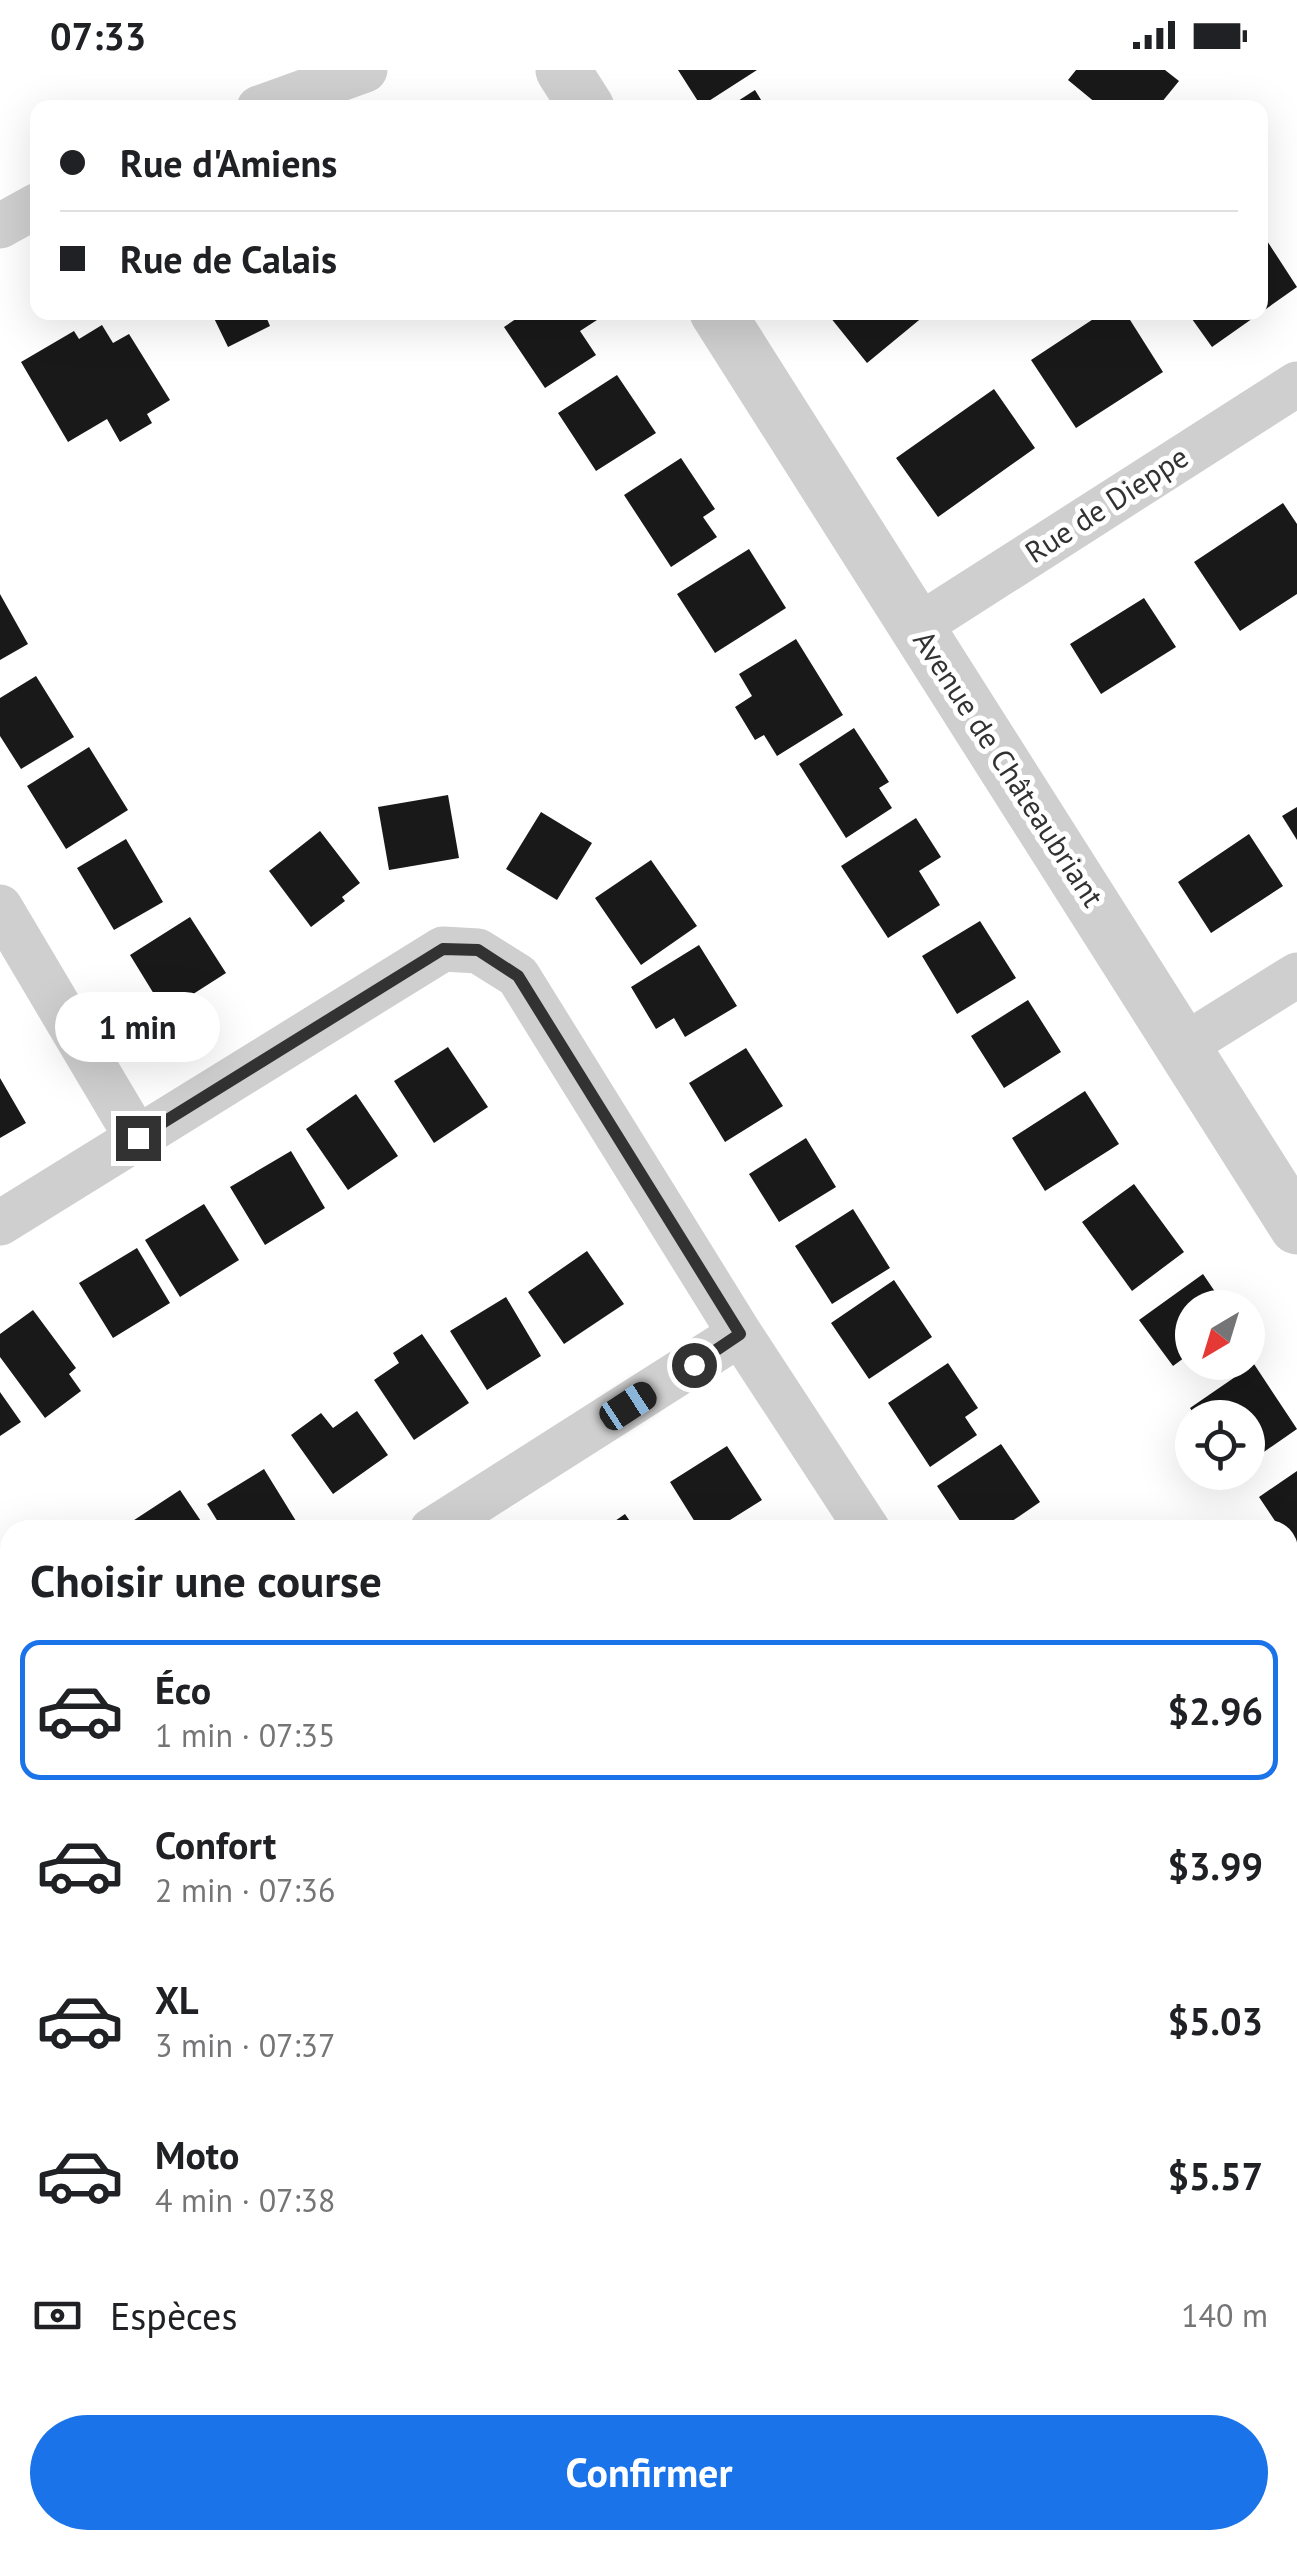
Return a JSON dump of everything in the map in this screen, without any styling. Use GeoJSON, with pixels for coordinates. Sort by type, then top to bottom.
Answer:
{"type":"FeatureCollection","features":[{"type":"Feature","properties":{"kind":"street"},"geometry":{"type":"LineString","coordinates":[[281,100],[365,70]]}},
{"type":"Feature","properties":{"kind":"street"},"geometry":{"type":"LineString","coordinates":[[564,70],[582,100]]}},
{"type":"Feature","properties":{"kind":"street"},"geometry":{"type":"LineString","coordinates":[[0,226],[30,209]]}},
{"type":"Feature","properties":{"kind":"street","name":"Avenue de Châteaubriant"},"geometry":{"type":"LineString","coordinates":[[723,320],[1297,1227]]}},
{"type":"Feature","properties":{"kind":"street","name":"Rue de Dieppe"},"geometry":{"type":"LineString","coordinates":[[917,627],[1297,384]]}},
{"type":"Feature","properties":{"kind":"street"},"geometry":{"type":"LineString","coordinates":[[0,907],[138,1138]]}},
{"type":"Feature","properties":{"kind":"street"},"geometry":{"type":"LineString","coordinates":[[0,1223],[443,949],[478,950],[518,976],[740,1334],[861,1520]]}},
{"type":"Feature","properties":{"kind":"street"},"geometry":{"type":"LineString","coordinates":[[1185,1046],[1297,975]]}},
{"type":"Feature","properties":{"kind":"street"},"geometry":{"type":"LineString","coordinates":[[448,1520],[740,1334]]}},
{"type":"Feature","properties":{"kind":"building"},"geometry":{"type":"Polygon","coordinates":[[[678,70],[757,70],[710,100],[697,100],[678,70]]]}},
{"type":"Feature","properties":{"kind":"building"},"geometry":{"type":"Polygon","coordinates":[[[1076,70],[1165,70],[1179,81],[1164,100],[1092,100],[1068,80],[1076,70]]]}},
{"type":"Feature","properties":{"kind":"building"},"geometry":{"type":"Polygon","coordinates":[[[755,90],[761,100],[739,100],[755,90]]]}},
{"type":"Feature","properties":{"kind":"building"},"geometry":{"type":"Polygon","coordinates":[[[1268,242],[1297,287],[1268,307],[1268,242]]]}},
{"type":"Feature","properties":{"kind":"building"},"geometry":{"type":"Polygon","coordinates":[[[215,320],[267,320],[270,326],[228,347],[215,320]]]}},
{"type":"Feature","properties":{"kind":"building"},"geometry":{"type":"Polygon","coordinates":[[[514,320],[597,320],[580,331],[596,355],[545,388],[504,327],[514,320]]]}},
{"type":"Feature","properties":{"kind":"building"},"geometry":{"type":"Polygon","coordinates":[[[832,320],[919,320],[867,363],[832,320]]]}},
{"type":"Feature","properties":{"kind":"building"},"geometry":{"type":"Polygon","coordinates":[[[1092,320],[1130,320],[1163,372],[1076,428],[1031,360],[1092,320]]]}},
{"type":"Feature","properties":{"kind":"building"},"geometry":{"type":"Polygon","coordinates":[[[1193,320],[1250,320],[1212,347],[1193,320]]]}},
{"type":"Feature","properties":{"kind":"building"},"geometry":{"type":"Polygon","coordinates":[[[102,325],[113,343],[129,334],[170,400],[147,414],[152,423],[120,442],[107,419],[68,442],[21,362],[74,331],[79,339],[102,325]]]}},
{"type":"Feature","properties":{"kind":"building"},"geometry":{"type":"Polygon","coordinates":[[[617,375],[656,433],[596,471],[558,413],[617,375]]]}},
{"type":"Feature","properties":{"kind":"building"},"geometry":{"type":"Polygon","coordinates":[[[994,389],[1035,448],[938,517],[896,458],[994,389]]]}},
{"type":"Feature","properties":{"kind":"building"},"geometry":{"type":"Polygon","coordinates":[[[681,458],[715,509],[703,517],[717,537],[671,567],[624,495],[681,458]]]}},
{"type":"Feature","properties":{"kind":"building"},"geometry":{"type":"Polygon","coordinates":[[[1283,503],[1297,524],[1297,594],[1240,631],[1194,562],[1283,503]]]}},
{"type":"Feature","properties":{"kind":"building"},"geometry":{"type":"Polygon","coordinates":[[[749,549],[786,608],[715,653],[677,594],[749,549]]]}},
{"type":"Feature","properties":{"kind":"building"},"geometry":{"type":"Polygon","coordinates":[[[0,594],[28,644],[0,660],[0,594]]]}},
{"type":"Feature","properties":{"kind":"building"},"geometry":{"type":"Polygon","coordinates":[[[1144,598],[1176,647],[1101,694],[1070,644],[1144,598]]]}},
{"type":"Feature","properties":{"kind":"building"},"geometry":{"type":"Polygon","coordinates":[[[796,639],[843,715],[777,756],[764,735],[755,740],[735,707],[752,696],[739,674],[796,639]]]}},
{"type":"Feature","properties":{"kind":"building"},"geometry":{"type":"Polygon","coordinates":[[[36,676],[74,737],[21,769],[0,736],[0,698],[36,676]]]}},
{"type":"Feature","properties":{"kind":"building"},"geometry":{"type":"Polygon","coordinates":[[[854,728],[889,782],[879,788],[892,808],[846,838],[799,764],[854,728]]]}},
{"type":"Feature","properties":{"kind":"building"},"geometry":{"type":"Polygon","coordinates":[[[89,747],[128,810],[66,849],[27,786],[89,747]]]}},
{"type":"Feature","properties":{"kind":"building"},"geometry":{"type":"Polygon","coordinates":[[[448,795],[459,858],[389,870],[378,807],[448,795]]]}},
{"type":"Feature","properties":{"kind":"building"},"geometry":{"type":"Polygon","coordinates":[[[1297,807],[1297,840],[1282,816],[1297,807]]]}},
{"type":"Feature","properties":{"kind":"building"},"geometry":{"type":"Polygon","coordinates":[[[541,812],[592,843],[557,900],[506,869],[541,812]]]}},
{"type":"Feature","properties":{"kind":"building"},"geometry":{"type":"Polygon","coordinates":[[[916,818],[941,857],[919,871],[940,905],[888,938],[841,866],[916,818]]]}},
{"type":"Feature","properties":{"kind":"building"},"geometry":{"type":"Polygon","coordinates":[[[320,831],[360,883],[342,897],[345,901],[311,927],[269,871],[320,831]]]}},
{"type":"Feature","properties":{"kind":"building"},"geometry":{"type":"Polygon","coordinates":[[[1249,834],[1283,886],[1211,933],[1178,882],[1249,834]]]}},
{"type":"Feature","properties":{"kind":"building"},"geometry":{"type":"Polygon","coordinates":[[[126,839],[163,902],[114,930],[77,868],[126,839]]]}},
{"type":"Feature","properties":{"kind":"building"},"geometry":{"type":"Polygon","coordinates":[[[651,860],[697,926],[641,965],[595,898],[651,860]]]}},
{"type":"Feature","properties":{"kind":"building"},"geometry":{"type":"Polygon","coordinates":[[[190,917],[226,973],[165,1012],[130,955],[190,917]]]}},
{"type":"Feature","properties":{"kind":"building"},"geometry":{"type":"Polygon","coordinates":[[[980,921],[1016,978],[957,1014],[922,956],[980,921]]]}},
{"type":"Feature","properties":{"kind":"building"},"geometry":{"type":"Polygon","coordinates":[[[699,945],[737,1006],[685,1037],[674,1018],[656,1029],[631,987],[699,945]]]}},
{"type":"Feature","properties":{"kind":"building"},"geometry":{"type":"Polygon","coordinates":[[[1028,1000],[1061,1052],[1004,1088],[971,1036],[1028,1000]]]}},
{"type":"Feature","properties":{"kind":"building"},"geometry":{"type":"Polygon","coordinates":[[[448,1047],[488,1107],[434,1143],[394,1081],[448,1047]]]}},
{"type":"Feature","properties":{"kind":"building"},"geometry":{"type":"Polygon","coordinates":[[[746,1048],[783,1106],[725,1142],[689,1083],[746,1048]]]}},
{"type":"Feature","properties":{"kind":"building"},"geometry":{"type":"Polygon","coordinates":[[[0,1078],[26,1123],[0,1138],[0,1078]]]}},
{"type":"Feature","properties":{"kind":"building"},"geometry":{"type":"Polygon","coordinates":[[[1085,1091],[1119,1144],[1045,1191],[1012,1138],[1085,1091]]]}},
{"type":"Feature","properties":{"kind":"building"},"geometry":{"type":"Polygon","coordinates":[[[356,1094],[398,1156],[348,1190],[306,1129],[356,1094]]]}},
{"type":"Feature","properties":{"kind":"building"},"geometry":{"type":"Polygon","coordinates":[[[806,1138],[836,1187],[779,1222],[749,1174],[806,1138]]]}},
{"type":"Feature","properties":{"kind":"building"},"geometry":{"type":"Polygon","coordinates":[[[291,1151],[325,1208],[265,1245],[230,1187],[291,1151]]]}},
{"type":"Feature","properties":{"kind":"building"},"geometry":{"type":"Polygon","coordinates":[[[1134,1184],[1184,1252],[1132,1291],[1082,1222],[1134,1184]]]}},
{"type":"Feature","properties":{"kind":"building"},"geometry":{"type":"Polygon","coordinates":[[[204,1204],[239,1260],[180,1297],[145,1240],[204,1204]]]}},
{"type":"Feature","properties":{"kind":"building"},"geometry":{"type":"Polygon","coordinates":[[[853,1209],[890,1268],[832,1304],[795,1246],[853,1209]]]}},
{"type":"Feature","properties":{"kind":"building"},"geometry":{"type":"Polygon","coordinates":[[[137,1248],[170,1303],[113,1338],[79,1283],[137,1248]]]}},
{"type":"Feature","properties":{"kind":"building"},"geometry":{"type":"Polygon","coordinates":[[[587,1251],[624,1304],[564,1344],[528,1292],[587,1251]]]}},
{"type":"Feature","properties":{"kind":"building"},"geometry":{"type":"Polygon","coordinates":[[[1203,1274],[1214,1290],[1181,1290],[1203,1274]]]}},
{"type":"Feature","properties":{"kind":"building"},"geometry":{"type":"Polygon","coordinates":[[[894,1280],[932,1337],[869,1379],[831,1323],[894,1280]]]}},
{"type":"Feature","properties":{"kind":"building"},"geometry":{"type":"Polygon","coordinates":[[[1175,1294],[1175,1365],[1173,1366],[1139,1320],[1175,1294]]]}},
{"type":"Feature","properties":{"kind":"building"},"geometry":{"type":"Polygon","coordinates":[[[506,1297],[541,1356],[487,1390],[450,1331],[506,1297]]]}},
{"type":"Feature","properties":{"kind":"building"},"geometry":{"type":"Polygon","coordinates":[[[33,1310],[76,1368],[69,1374],[81,1391],[45,1418],[0,1357],[0,1334],[33,1310]]]}},
{"type":"Feature","properties":{"kind":"building"},"geometry":{"type":"Polygon","coordinates":[[[422,1334],[469,1403],[414,1440],[374,1380],[399,1363],[393,1353],[422,1334]]]}},
{"type":"Feature","properties":{"kind":"building"},"geometry":{"type":"Polygon","coordinates":[[[948,1363],[978,1408],[965,1417],[977,1435],[930,1467],[888,1403],[948,1363]]]}},
{"type":"Feature","properties":{"kind":"building"},"geometry":{"type":"Polygon","coordinates":[[[1231,1380],[1265,1380],[1297,1429],[1265,1451],[1265,1400],[1202,1400],[1231,1380]]]}},
{"type":"Feature","properties":{"kind":"building"},"geometry":{"type":"Polygon","coordinates":[[[0,1392],[21,1422],[0,1436],[0,1392]]]}},
{"type":"Feature","properties":{"kind":"building"},"geometry":{"type":"Polygon","coordinates":[[[357,1411],[388,1455],[333,1494],[291,1435],[321,1413],[333,1428],[357,1411]]]}},
{"type":"Feature","properties":{"kind":"building"},"geometry":{"type":"Polygon","coordinates":[[[1001,1444],[1040,1502],[1014,1520],[959,1520],[937,1486],[1001,1444]]]}},
{"type":"Feature","properties":{"kind":"building"},"geometry":{"type":"Polygon","coordinates":[[[727,1446],[762,1500],[730,1520],[694,1520],[670,1482],[727,1446]]]}},
{"type":"Feature","properties":{"kind":"building"},"geometry":{"type":"Polygon","coordinates":[[[264,1469],[295,1520],[217,1520],[207,1504],[264,1469]]]}},
{"type":"Feature","properties":{"kind":"building"},"geometry":{"type":"Polygon","coordinates":[[[1297,1471],[1297,1520],[1274,1520],[1259,1497],[1297,1471]]]}},
{"type":"Feature","properties":{"kind":"building"},"geometry":{"type":"Polygon","coordinates":[[[180,1490],[200,1520],[134,1520],[180,1490]]]}},
{"type":"Feature","properties":{"kind":"route"},"geometry":{"type":"LineString","coordinates":[[138,1138],[443,949],[478,950],[518,976],[740,1334],[694,1365]]}}]}
